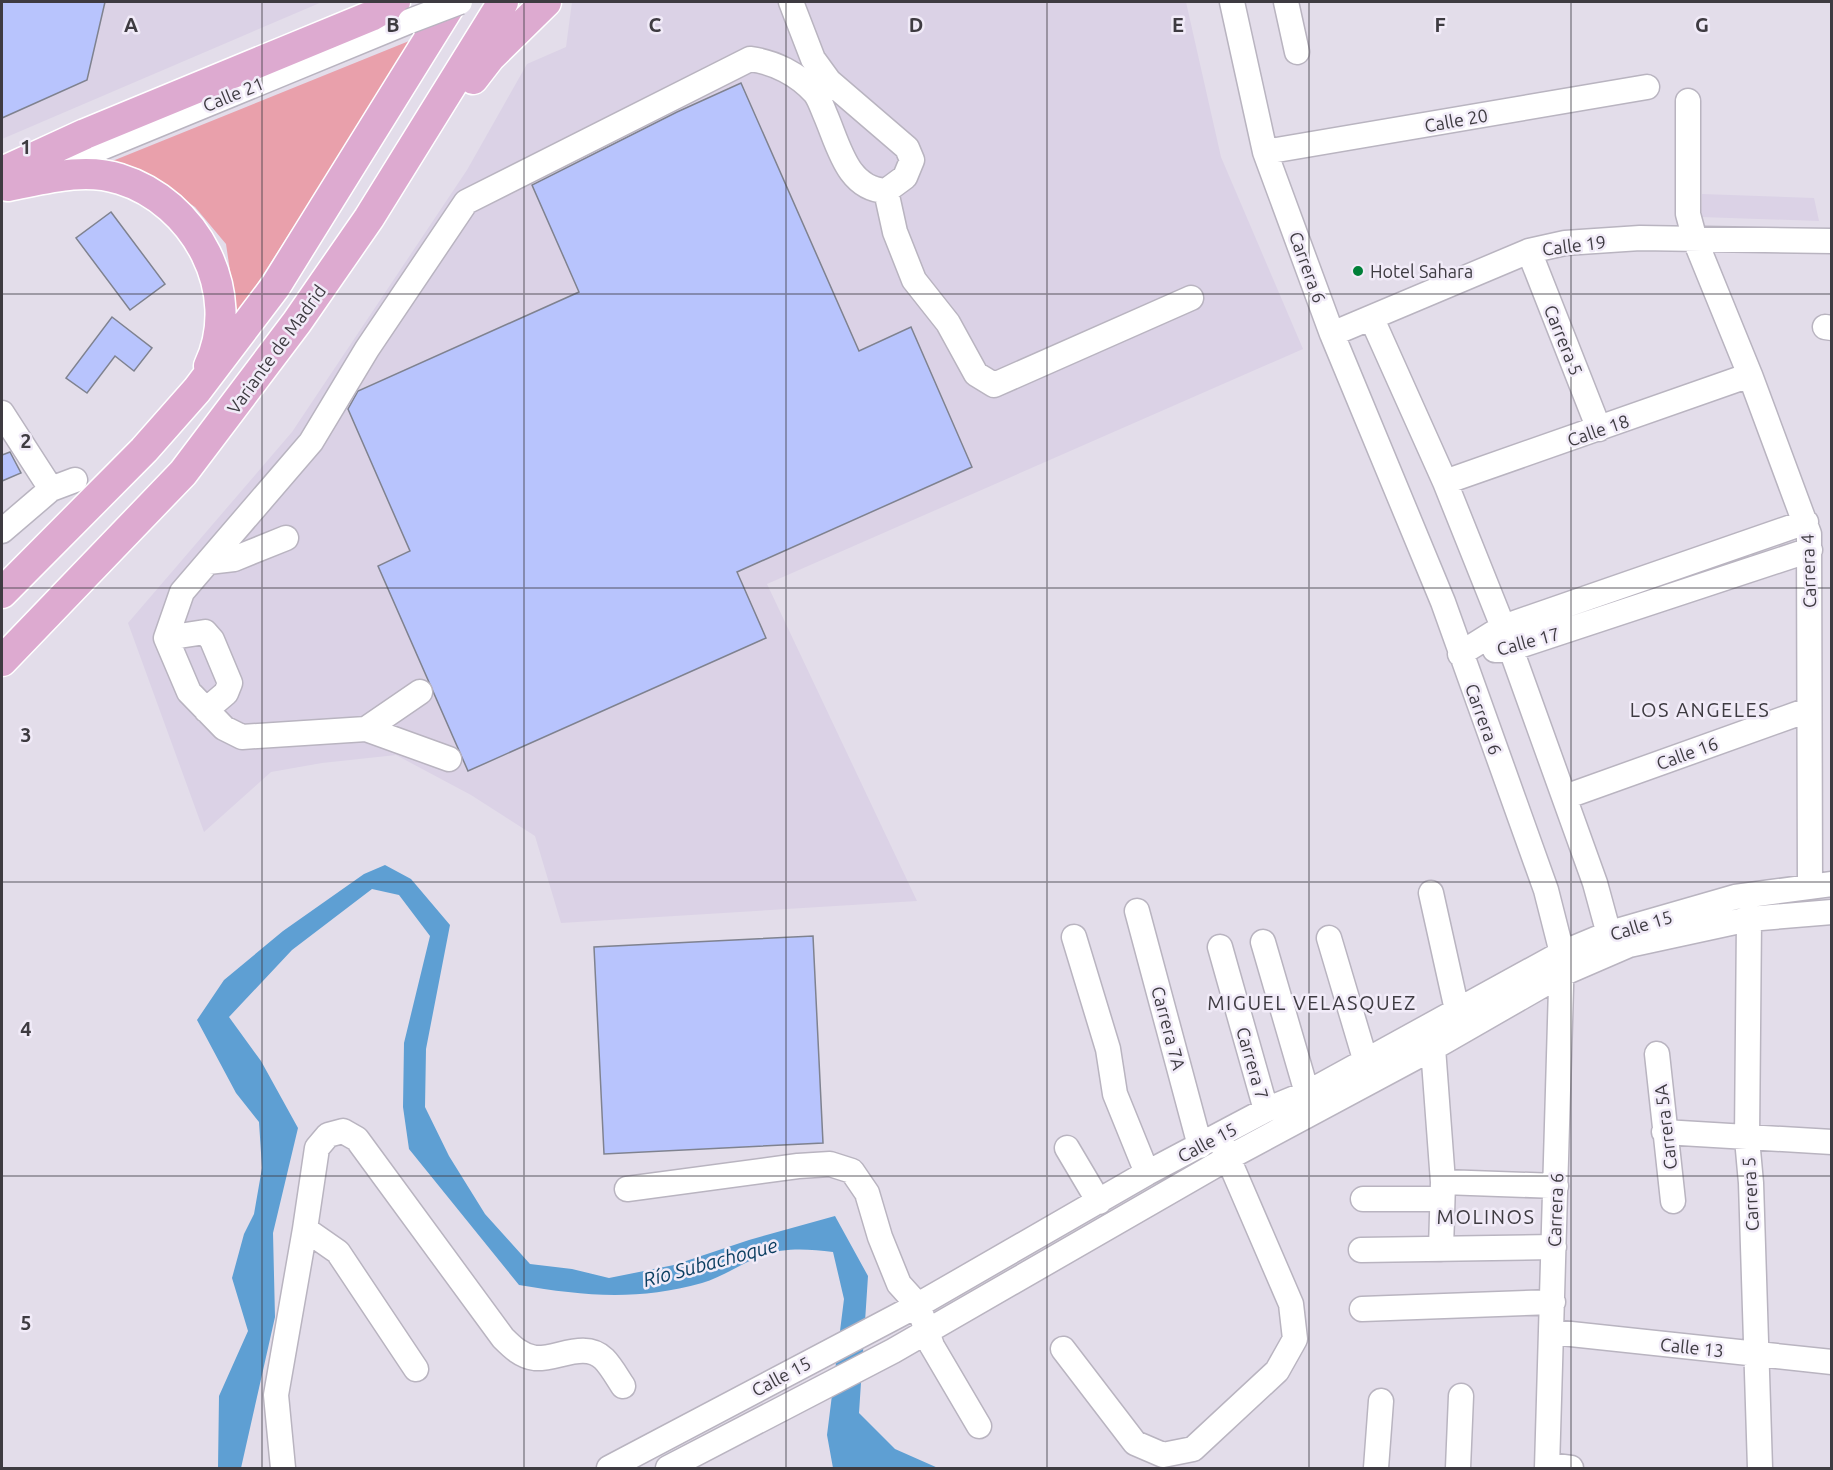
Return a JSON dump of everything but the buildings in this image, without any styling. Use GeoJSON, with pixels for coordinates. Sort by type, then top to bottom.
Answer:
{"type":"FeatureCollection","features":[{"type":"Feature","properties":{"kind":"main road","name":"Variante de Madrid"},"geometry":{"type":"LineString","coordinates":[[2,592],[144,450],[197,390],[275,287],[452,2]]}},
{"type":"Feature","properties":{"kind":"main road","name":"Variante de Madrid"},"geometry":{"type":"LineString","coordinates":[[2,661],[183,474],[297,322],[369,218],[503,2]]}},
{"type":"Feature","properties":{"kind":"main road"},"geometry":{"type":"LineString","coordinates":[[369,218],[490,57],[546,2]]}},
{"type":"Feature","properties":{"kind":"main road"},"geometry":{"type":"LineString","coordinates":[[3,184],[85,134],[371,16],[403,11]]}},
{"type":"Feature","properties":{"kind":"main road"},"geometry":{"type":"LineString","coordinates":[[3,184],[83,173],[120,178],[154,194],[183,217],[204,247],[218,291],[220,319],[213,356],[197,390]]}},
{"type":"Feature","properties":{"kind":"street"},"geometry":{"type":"LineString","coordinates":[[403,11],[460,2]]}},
{"type":"Feature","properties":{"kind":"street"},"geometry":{"type":"LineString","coordinates":[[449,759],[366,729],[242,737],[224,728],[189,692],[166,638],[182,592],[311,442],[367,349],[466,202],[750,59],[769,62],[822,87],[907,148],[912,160],[905,177],[886,192],[870,190],[853,177],[822,87],[813,59],[791,2]]}},
{"type":"Feature","properties":{"kind":"street","name":"Carrera 6"},"geometry":{"type":"LineString","coordinates":[[1232,2],[1265,152],[1332,334],[1443,603],[1546,890],[1562,963],[1552,1332],[1555,1467]]}},
{"type":"Feature","properties":{"kind":"street"},"geometry":{"type":"LineString","coordinates":[[1286,2],[1297,52]]}},
{"type":"Feature","properties":{"kind":"street","name":"Calle 20"},"geometry":{"type":"LineString","coordinates":[[1265,152],[1647,87]]}},
{"type":"Feature","properties":{"kind":"street","name":"Carrera 4"},"geometry":{"type":"LineString","coordinates":[[1688,101],[1688,214],[1695,240],[1814,535],[1808,710],[1821,886]]}},
{"type":"Feature","properties":{"kind":"street"},"geometry":{"type":"LineString","coordinates":[[886,192],[895,232],[915,280],[948,323],[976,374],[994,385],[1191,298]]}},
{"type":"Feature","properties":{"kind":"street","name":"Calle 19"},"geometry":{"type":"LineString","coordinates":[[1332,334],[1529,251],[1565,243],[1640,238],[1832,241]]}},
{"type":"Feature","properties":{"kind":"street","name":"Carrera 5"},"geometry":{"type":"LineString","coordinates":[[1529,251],[1599,429]]}},
{"type":"Feature","properties":{"kind":"street"},"geometry":{"type":"LineString","coordinates":[[1372,319],[1445,482],[1506,638],[1565,797],[1612,942]]}},
{"type":"Feature","properties":{"kind":"street","name":"Calle 18"},"geometry":{"type":"LineString","coordinates":[[1445,482],[1750,375]]}},
{"type":"Feature","properties":{"kind":"street"},"geometry":{"type":"LineString","coordinates":[[2,413],[8,438],[51,489]]}},
{"type":"Feature","properties":{"kind":"street"},"geometry":{"type":"LineString","coordinates":[[2,530],[51,489],[75,480]]}},
{"type":"Feature","properties":{"kind":"street","name":"Calle 17"},"geometry":{"type":"LineString","coordinates":[[1460,654],[1814,535]]}},
{"type":"Feature","properties":{"kind":"street"},"geometry":{"type":"LineString","coordinates":[[208,562],[234,559],[286,538]]}},
{"type":"Feature","properties":{"kind":"street"},"geometry":{"type":"LineString","coordinates":[[166,638],[205,632],[212,640],[230,683],[226,693],[206,710]]}},
{"type":"Feature","properties":{"kind":"street"},"geometry":{"type":"LineString","coordinates":[[366,729],[420,692]]}},
{"type":"Feature","properties":{"kind":"street","name":"Calle 16"},"geometry":{"type":"LineString","coordinates":[[1565,797],[1808,710]]}},
{"type":"Feature","properties":{"kind":"street","name":"Calle 15"},"geometry":{"type":"LineString","coordinates":[[668,1468],[926,1333],[1215,1147],[1266,1110],[1307,1093],[1457,1010],[1612,942],[1735,897],[1821,886]]}},
{"type":"Feature","properties":{"kind":"street"},"geometry":{"type":"LineString","coordinates":[[1431,893],[1457,1010]]}},
{"type":"Feature","properties":{"kind":"street","name":"Carrera 7A"},"geometry":{"type":"LineString","coordinates":[[1063,1349],[1135,1443],[1163,1455],[1193,1449],[1277,1371],[1295,1339],[1291,1304],[1215,1147],[1137,911]]}},
{"type":"Feature","properties":{"kind":"street","name":"Calle 15"},"geometry":{"type":"LineString","coordinates":[[1612,942],[1629,945],[1749,919],[1832,912]]}},
{"type":"Feature","properties":{"kind":"street","name":"Carrera 5"},"geometry":{"type":"LineString","coordinates":[[1749,919],[1747,1139],[1751,1183],[1761,1468]]}},
{"type":"Feature","properties":{"kind":"street"},"geometry":{"type":"LineString","coordinates":[[1074,937],[1108,1049],[1115,1094],[1147,1173]]}},
{"type":"Feature","properties":{"kind":"street"},"geometry":{"type":"LineString","coordinates":[[1329,938],[1365,1059]]}},
{"type":"Feature","properties":{"kind":"street"},"geometry":{"type":"LineString","coordinates":[[1263,942],[1307,1093]]}},
{"type":"Feature","properties":{"kind":"street","name":"Carrera 7"},"geometry":{"type":"LineString","coordinates":[[1220,947],[1266,1110]]}},
{"type":"Feature","properties":{"kind":"street","name":"Calle 15"},"geometry":{"type":"LineString","coordinates":[[614,1467],[814,1358],[918,1305],[1147,1173],[1215,1147],[1433,1048],[1562,963]]}},
{"type":"Feature","properties":{"kind":"street"},"geometry":{"type":"LineString","coordinates":[[1433,1048],[1442,1190],[1441,1249]]}},
{"type":"Feature","properties":{"kind":"street","name":"Carrera 5A"},"geometry":{"type":"LineString","coordinates":[[1657,1054],[1673,1200]]}},
{"type":"Feature","properties":{"kind":"street"},"geometry":{"type":"LineString","coordinates":[[283,1468],[276,1395],[317,1148],[328,1135],[343,1131],[357,1139],[503,1338],[516,1351],[535,1358],[584,1350],[594,1353],[603,1358],[623,1386]]}},
{"type":"Feature","properties":{"kind":"street"},"geometry":{"type":"LineString","coordinates":[[1664,1132],[1747,1139],[1832,1142]]}},
{"type":"Feature","properties":{"kind":"street"},"geometry":{"type":"LineString","coordinates":[[1067,1148],[1103,1199]]}},
{"type":"Feature","properties":{"kind":"street"},"geometry":{"type":"LineString","coordinates":[[1092,1159],[1103,1199]]}},
{"type":"Feature","properties":{"kind":"street"},"geometry":{"type":"LineString","coordinates":[[627,1189],[798,1166],[830,1164],[852,1171],[867,1193],[880,1237],[899,1284],[918,1305],[926,1333],[979,1426]]}},
{"type":"Feature","properties":{"kind":"street"},"geometry":{"type":"LineString","coordinates":[[1364,1199],[1442,1190],[1556,1186]]}},
{"type":"Feature","properties":{"kind":"street"},"geometry":{"type":"LineString","coordinates":[[305,1229],[324,1240],[338,1252],[416,1369]]}},
{"type":"Feature","properties":{"kind":"street"},"geometry":{"type":"LineString","coordinates":[[1361,1250],[1554,1247]]}},
{"type":"Feature","properties":{"kind":"street"},"geometry":{"type":"LineString","coordinates":[[1362,1309],[1553,1302]]}},
{"type":"Feature","properties":{"kind":"street","name":"Calle 13"},"geometry":{"type":"LineString","coordinates":[[1552,1332],[1832,1362]]}},
{"type":"Feature","properties":{"kind":"street"},"geometry":{"type":"LineString","coordinates":[[1458,1468],[1461,1396]]}},
{"type":"Feature","properties":{"kind":"street"},"geometry":{"type":"LineString","coordinates":[[1376,1468],[1381,1401]]}},
{"type":"Feature","properties":{"kind":"shaded area"},"geometry":{"type":"Polygon","coordinates":[[[2,2],[322,2],[2,139],[2,2]]]}},
{"type":"Feature","properties":{"kind":"shaded area"},"geometry":{"type":"Polygon","coordinates":[[[572,2],[1186,2],[1221,157],[1303,349],[767,584],[917,901],[561,923],[535,836],[471,795],[396,755],[322,763],[271,772],[204,832],[128,623],[292,432],[467,170],[527,64],[566,47],[572,2]]]}},
{"type":"Feature","properties":{"kind":"shaded area"},"geometry":{"type":"Polygon","coordinates":[[[414,39],[230,326],[232,284],[226,244],[195,207],[159,184],[105,164],[414,39]]]}},
{"type":"Feature","properties":{"kind":"shaded area"},"geometry":{"type":"Polygon","coordinates":[[[1702,194],[1814,198],[1819,221],[1701,217],[1702,194]]]}},
{"type":"Feature","properties":{"kind":"water","name":"Río Subachoque"},"geometry":{"type":"Polygon","coordinates":[[[385,865],[411,879],[450,925],[426,1049],[425,1107],[449,1156],[485,1214],[530,1264],[572,1269],[609,1278],[674,1265],[749,1240],[835,1216],[868,1276],[859,1413],[895,1449],[938,1468],[833,1468],[827,1435],[844,1299],[833,1252],[797,1249],[770,1253],[702,1283],[655,1292],[588,1294],[519,1285],[409,1149],[403,1107],[404,1043],[430,936],[399,895],[372,889],[292,950],[229,1017],[261,1061],[298,1128],[273,1233],[275,1317],[241,1468],[218,1468],[219,1396],[248,1331],[232,1278],[244,1234],[254,1214],[262,1168],[259,1122],[236,1093],[197,1020],[224,980],[283,931],[364,874],[385,865]]]}},
{"type":"Feature","properties":{"kind":"place","name":"Hotel Sahara"},"geometry":{"type":"Point","coordinates":[1358,271]}},
{"type":"Feature","properties":{"kind":"district","name":"LOS ANGELES"},"geometry":{"type":"Point","coordinates":[1700,709]}},
{"type":"Feature","properties":{"kind":"district","name":"MIGUEL VELASQUEZ"},"geometry":{"type":"Point","coordinates":[1312,1002]}},
{"type":"Feature","properties":{"kind":"district","name":"MOLINOS"},"geometry":{"type":"Point","coordinates":[1486,1216]}}]}
